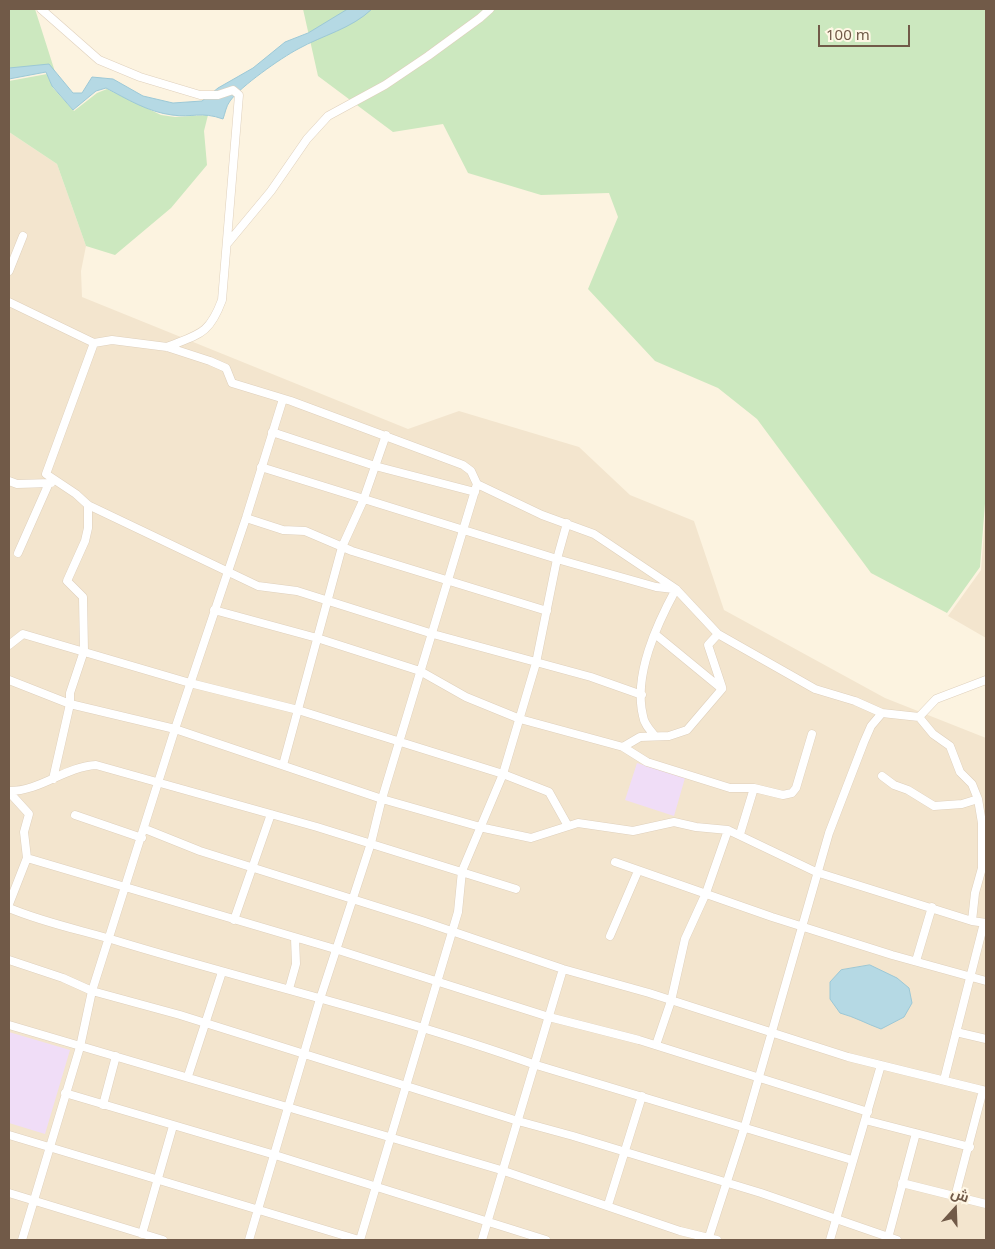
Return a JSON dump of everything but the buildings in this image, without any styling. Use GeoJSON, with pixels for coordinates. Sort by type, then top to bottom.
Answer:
{"type":"FeatureCollection","features":[{"type":"Feature","properties":{"kind":"street"},"geometry":{"type":"LineString","coordinates":[[41,9],[99,60],[140,77],[200,95],[218,95],[233,90],[239,95],[222,300],[214,321],[202,333],[167,347]]}},
{"type":"Feature","properties":{"kind":"street"},"geometry":{"type":"LineString","coordinates":[[226,244],[271,190],[307,139],[328,116],[385,85],[490,9]]}},
{"type":"Feature","properties":{"kind":"street"},"geometry":{"type":"LineString","coordinates":[[9,271],[23,236]]}},
{"type":"Feature","properties":{"kind":"street"},"geometry":{"type":"LineString","coordinates":[[9,302],[94,343],[112,340],[167,347],[210,361],[226,368],[232,383],[386,435],[463,465],[471,470],[477,484],[382,799],[371,843],[335,949],[250,1240]]}},
{"type":"Feature","properties":{"kind":"street"},"geometry":{"type":"LineString","coordinates":[[94,343],[46,474],[76,494],[88,505],[227,573],[258,586],[297,591],[433,634],[591,677],[642,696]]}},
{"type":"Feature","properties":{"kind":"street"},"geometry":{"type":"LineString","coordinates":[[22,1240],[80,1046],[92,991],[283,399]]}},
{"type":"Feature","properties":{"kind":"street"},"geometry":{"type":"LineString","coordinates":[[272,432],[375,466],[475,492]]}},
{"type":"Feature","properties":{"kind":"street"},"geometry":{"type":"LineString","coordinates":[[282,765],[342,547],[363,500],[386,435]]}},
{"type":"Feature","properties":{"kind":"street"},"geometry":{"type":"LineString","coordinates":[[261,467],[557,559],[656,587],[676,589]]}},
{"type":"Feature","properties":{"kind":"street"},"geometry":{"type":"LineString","coordinates":[[9,481],[17,484],[59,483]]}},
{"type":"Feature","properties":{"kind":"street"},"geometry":{"type":"LineString","coordinates":[[18,553],[49,483]]}},
{"type":"Feature","properties":{"kind":"street"},"geometry":{"type":"LineString","coordinates":[[477,484],[542,515],[594,534],[676,589],[718,634],[815,689],[855,701],[882,713],[919,717],[933,734],[950,746],[960,772],[972,784],[978,799],[982,823],[984,868],[975,894],[972,921]]}},
{"type":"Feature","properties":{"kind":"street"},"geometry":{"type":"LineString","coordinates":[[53,778],[70,704],[70,693],[84,651],[83,597],[66,581],[85,541],[88,528],[88,505]]}},
{"type":"Feature","properties":{"kind":"street"},"geometry":{"type":"LineString","coordinates":[[246,518],[283,530],[305,531],[342,547],[547,611]]}},
{"type":"Feature","properties":{"kind":"street"},"geometry":{"type":"LineString","coordinates":[[9,1135],[158,1182],[258,1209],[360,1240],[458,912],[462,871],[479,826],[503,774],[520,719],[536,662],[557,559],[568,523]]}},
{"type":"Feature","properties":{"kind":"street"},"geometry":{"type":"LineString","coordinates":[[655,736],[643,718],[642,696],[648,652],[676,589]]}},
{"type":"Feature","properties":{"kind":"street"},"geometry":{"type":"LineString","coordinates":[[214,610],[317,638],[420,671],[466,697],[520,719],[623,747],[647,762],[730,788],[754,788],[783,795],[792,793],[796,788],[812,734]]}},
{"type":"Feature","properties":{"kind":"street"},"geometry":{"type":"LineString","coordinates":[[9,645],[23,634],[190,683],[298,710],[400,744],[503,774],[549,792],[568,826]]}},
{"type":"Feature","properties":{"kind":"street"},"geometry":{"type":"LineString","coordinates":[[655,634],[722,689]]}},
{"type":"Feature","properties":{"kind":"street"},"geometry":{"type":"LineString","coordinates":[[718,634],[708,645],[722,689]]}},
{"type":"Feature","properties":{"kind":"street"},"geometry":{"type":"LineString","coordinates":[[9,680],[70,704],[175,729],[382,799],[479,826],[531,838],[578,823],[633,831],[674,822],[696,827],[728,830],[740,834],[816,872],[972,921],[985,923],[969,976],[944,1080]]}},
{"type":"Feature","properties":{"kind":"street"},"geometry":{"type":"LineString","coordinates":[[919,717],[936,699],[986,680]]}},
{"type":"Feature","properties":{"kind":"street"},"geometry":{"type":"LineString","coordinates":[[623,747],[640,737],[679,734],[687,730],[722,689]]}},
{"type":"Feature","properties":{"kind":"street"},"geometry":{"type":"LineString","coordinates":[[9,1025],[188,1076],[390,1139],[501,1170],[711,1240],[726,1183],[744,1128],[802,927],[816,872],[864,742],[871,726],[882,713]]}},
{"type":"Feature","properties":{"kind":"street"},"geometry":{"type":"LineString","coordinates":[[9,792],[29,789],[75,769],[96,765],[371,843],[516,889]]}},
{"type":"Feature","properties":{"kind":"street"},"geometry":{"type":"LineString","coordinates":[[882,776],[894,785],[908,790],[934,806],[962,804],[978,799]]}},
{"type":"Feature","properties":{"kind":"street"},"geometry":{"type":"LineString","coordinates":[[740,834],[754,788]]}},
{"type":"Feature","properties":{"kind":"street"},"geometry":{"type":"LineString","coordinates":[[9,792],[29,814],[24,832],[27,858],[9,904]]}},
{"type":"Feature","properties":{"kind":"street"},"geometry":{"type":"LineString","coordinates":[[234,920],[271,814]]}},
{"type":"Feature","properties":{"kind":"street"},"geometry":{"type":"LineString","coordinates":[[75,815],[142,838]]}},
{"type":"Feature","properties":{"kind":"street"},"geometry":{"type":"LineString","coordinates":[[145,829],[200,851],[452,930],[563,969],[881,1065],[985,1091],[955,1197]]}},
{"type":"Feature","properties":{"kind":"street"},"geometry":{"type":"LineString","coordinates":[[656,1045],[671,1001],[685,939],[706,892],[728,830]]}},
{"type":"Feature","properties":{"kind":"street"},"geometry":{"type":"LineString","coordinates":[[27,858],[335,949],[437,983],[549,1017],[656,1045],[916,1133],[970,1147]]}},
{"type":"Feature","properties":{"kind":"street"},"geometry":{"type":"LineString","coordinates":[[616,862],[802,927],[986,980]]}},
{"type":"Feature","properties":{"kind":"street"},"geometry":{"type":"LineString","coordinates":[[610,936],[638,871]]}},
{"type":"Feature","properties":{"kind":"street"},"geometry":{"type":"LineString","coordinates":[[9,908],[40,921],[110,938],[222,972],[290,989],[483,1046],[533,1064],[852,1160]]}},
{"type":"Feature","properties":{"kind":"street"},"geometry":{"type":"LineString","coordinates":[[916,961],[932,908]]}},
{"type":"Feature","properties":{"kind":"street"},"geometry":{"type":"LineString","coordinates":[[290,989],[296,964],[295,938]]}},
{"type":"Feature","properties":{"kind":"street"},"geometry":{"type":"LineString","coordinates":[[9,960],[63,978],[92,991],[206,1023],[518,1121],[626,1152],[803,1207],[835,1220],[898,1240]]}},
{"type":"Feature","properties":{"kind":"street"},"geometry":{"type":"LineString","coordinates":[[482,1240],[501,1170],[518,1121],[533,1064],[563,969]]}},
{"type":"Feature","properties":{"kind":"street"},"geometry":{"type":"LineString","coordinates":[[188,1076],[222,972]]}},
{"type":"Feature","properties":{"kind":"street"},"geometry":{"type":"LineString","coordinates":[[956,1032],[986,1039]]}},
{"type":"Feature","properties":{"kind":"street"},"geometry":{"type":"LineString","coordinates":[[103,1105],[116,1056]]}},
{"type":"Feature","properties":{"kind":"street"},"geometry":{"type":"LineString","coordinates":[[830,1240],[881,1065]]}},
{"type":"Feature","properties":{"kind":"street"},"geometry":{"type":"LineString","coordinates":[[66,1093],[275,1155],[546,1240]]}},
{"type":"Feature","properties":{"kind":"street"},"geometry":{"type":"LineString","coordinates":[[608,1205],[642,1096]]}},
{"type":"Feature","properties":{"kind":"street"},"geometry":{"type":"LineString","coordinates":[[142,1234],[174,1126]]}},
{"type":"Feature","properties":{"kind":"street"},"geometry":{"type":"LineString","coordinates":[[888,1238],[916,1133]]}},
{"type":"Feature","properties":{"kind":"street"},"geometry":{"type":"LineString","coordinates":[[902,1183],[986,1204]]}},
{"type":"Feature","properties":{"kind":"street"},"geometry":{"type":"LineString","coordinates":[[9,1193],[163,1240]]}},
{"type":"Feature","properties":{"kind":"shaded area"},"geometry":{"type":"Polygon","coordinates":[[[9,132],[57,164],[86,246],[81,271],[82,297],[408,429],[459,411],[579,447],[630,495],[694,521],[724,610],[885,698],[986,738],[986,1240],[9,1240],[9,132]]]}},
{"type":"Feature","properties":{"kind":"shaded area"},"geometry":{"type":"Polygon","coordinates":[[[986,506],[986,638],[948,616],[981,570],[986,506]]]}},
{"type":"Feature","properties":{"kind":"shaded area"},"geometry":{"type":"Polygon","coordinates":[[[637,763],[685,778],[674,816],[625,800],[637,763]]]}},
{"type":"Feature","properties":{"kind":"shaded area"},"geometry":{"type":"Polygon","coordinates":[[[9,1032],[70,1050],[45,1134],[9,1123],[9,1032]]]}},
{"type":"Feature","properties":{"kind":"green space"},"geometry":{"type":"Polygon","coordinates":[[[9,9],[35,9],[56,75],[48,65],[9,69],[9,9]]]}},
{"type":"Feature","properties":{"kind":"green space"},"geometry":{"type":"Polygon","coordinates":[[[303,9],[986,9],[986,491],[980,567],[947,613],[871,573],[757,419],[718,388],[655,361],[588,289],[618,217],[609,193],[541,195],[468,173],[443,124],[393,132],[318,76],[303,9]]]}},
{"type":"Feature","properties":{"kind":"green space"},"geometry":{"type":"Polygon","coordinates":[[[47,74],[53,88],[74,111],[97,93],[107,89],[161,115],[175,117],[208,115],[204,131],[207,165],[171,208],[115,255],[86,246],[57,164],[9,132],[9,81],[47,74]]]}},
{"type":"Feature","properties":{"kind":"water"},"geometry":{"type":"Polygon","coordinates":[[[348,9],[372,9],[355,22],[307,44],[262,73],[235,95],[230,101],[223,119],[209,115],[179,116],[155,111],[106,88],[96,91],[73,110],[52,86],[46,72],[9,79],[9,68],[49,64],[73,93],[82,93],[92,77],[113,79],[143,96],[173,103],[202,101],[218,88],[253,68],[285,42],[308,33],[348,9]]]}},
{"type":"Feature","properties":{"kind":"water"},"geometry":{"type":"Polygon","coordinates":[[[870,965],[897,978],[909,988],[912,1003],[904,1017],[881,1029],[840,1013],[830,999],[830,982],[841,970],[870,965]]]}}]}
